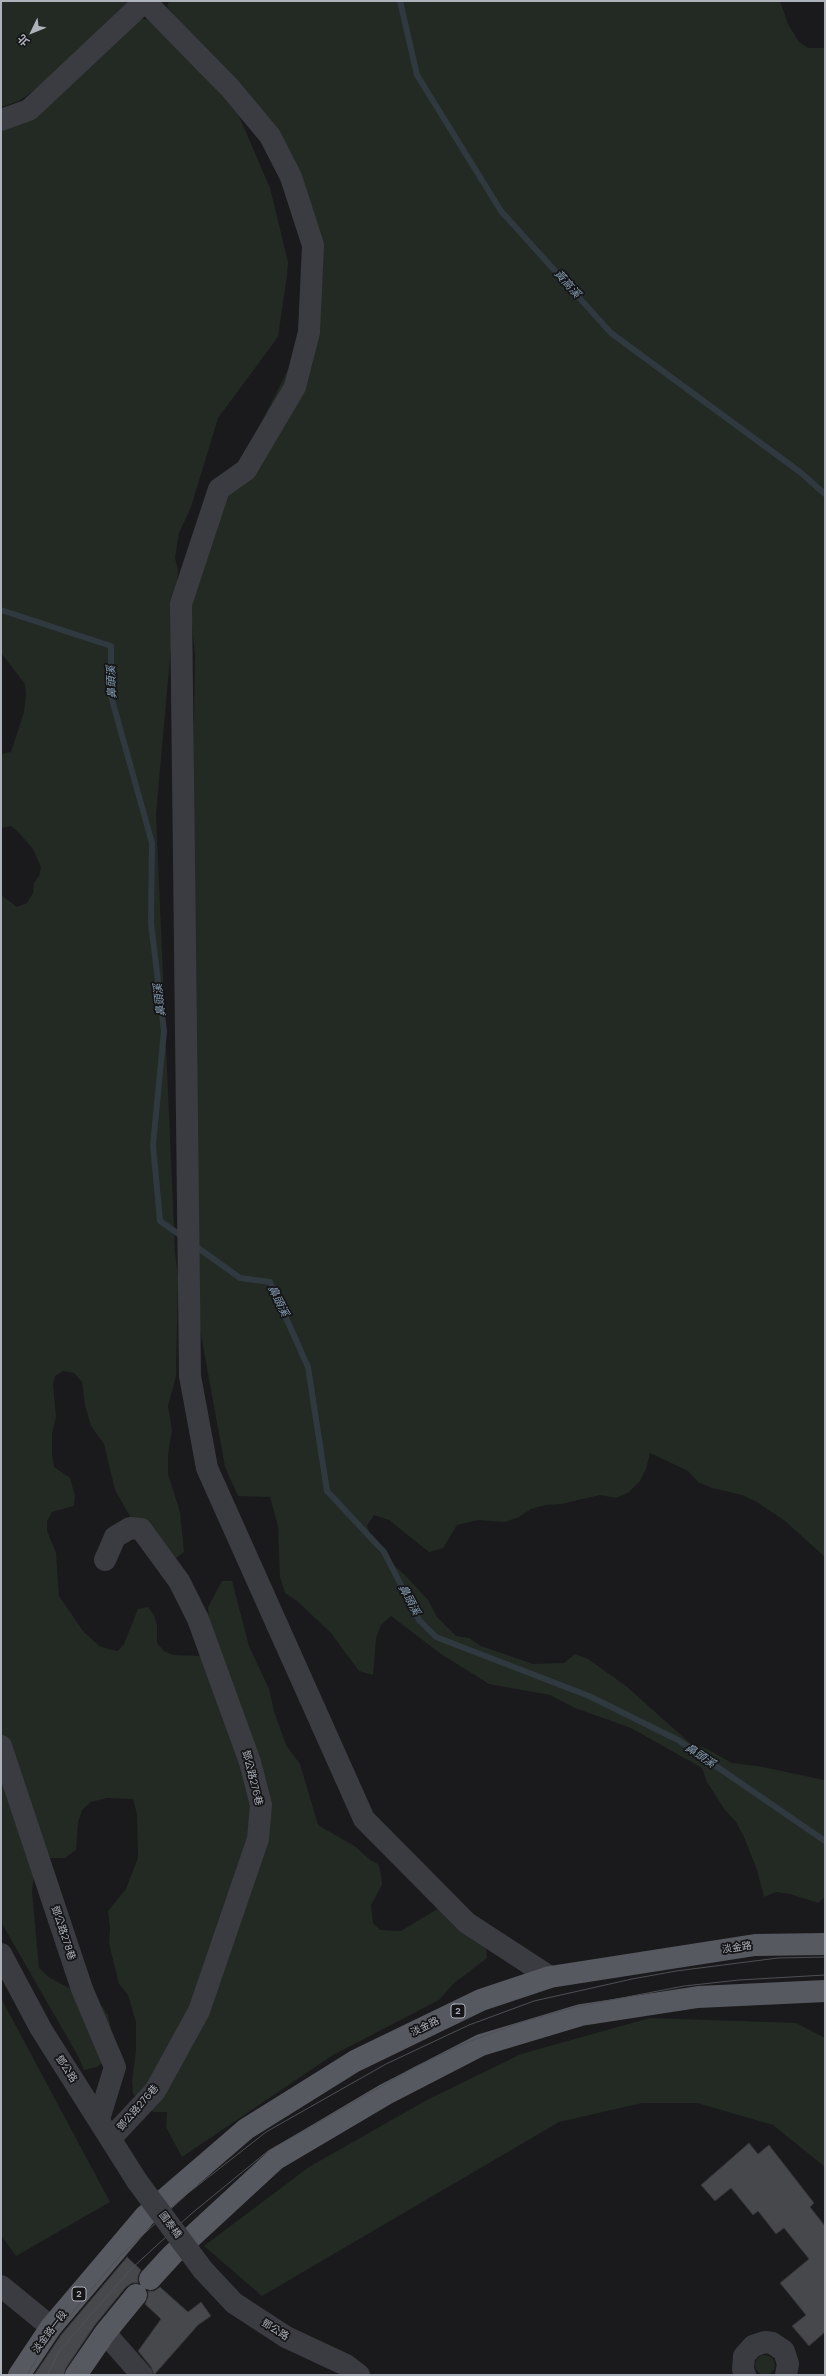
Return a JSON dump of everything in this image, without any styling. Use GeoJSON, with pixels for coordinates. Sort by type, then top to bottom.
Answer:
{"type":"FeatureCollection","features":[{"type":"Feature","properties":{"kind":"main road","name":"淡金路"},"geometry":{"type":"LineString","coordinates":[[144,2216],[246,2129],[355,2061],[481,2000],[550,1976],[755,1945],[825,1944]]}},
{"type":"Feature","properties":{"kind":"main road"},"geometry":{"type":"LineString","coordinates":[[150,2279],[172,2255],[276,2159],[386,2094],[481,2045],[581,2015],[698,1997],[825,1991]]}},
{"type":"Feature","properties":{"kind":"main road","name":"淡金路一段"},"geometry":{"type":"LineString","coordinates":[[19,2375],[52,2327],[144,2216]]}},
{"type":"Feature","properties":{"kind":"main road"},"geometry":{"type":"LineString","coordinates":[[76,2375],[105,2333],[136,2295]]}},
{"type":"Feature","properties":{"kind":"street"},"geometry":{"type":"LineString","coordinates":[[1,120],[28,110],[145,1],[230,88],[270,136],[291,177],[313,245],[309,332],[294,387],[246,470],[219,489],[180,604],[190,1376],[208,1468],[364,1819],[467,1923],[550,1976]]}},
{"type":"Feature","properties":{"kind":"street","name":"鄧公路276巷"},"geometry":{"type":"LineString","coordinates":[[105,1560],[115,1537],[130,1528],[141,1529],[179,1581],[198,1619],[248,1754],[261,1805],[258,1839],[199,2011],[155,2091],[111,2138]]}},
{"type":"Feature","properties":{"kind":"street","name":"鄧公路278巷"},"geometry":{"type":"LineString","coordinates":[[1,1746],[82,1989],[115,2066],[99,2119]]}},
{"type":"Feature","properties":{"kind":"street","name":"鄧公路"},"geometry":{"type":"LineString","coordinates":[[1,1954],[41,2029],[137,2181]]}},
{"type":"Feature","properties":{"kind":"street","name":"國泰橋"},"geometry":{"type":"LineString","coordinates":[[137,2181],[203,2270]]}},
{"type":"Feature","properties":{"kind":"street","name":"鄧公路"},"geometry":{"type":"LineString","coordinates":[[203,2270],[234,2303],[286,2337],[346,2365],[359,2375]]}},
{"type":"Feature","properties":{"kind":"street"},"geometry":{"type":"LineString","coordinates":[[1,2286],[52,2327]]}},
{"type":"Feature","properties":{"kind":"street"},"geometry":{"type":"LineString","coordinates":[[105,2333],[142,2375]]}},
{"type":"Feature","properties":{"kind":"street"},"geometry":{"type":"LineString","coordinates":[[745,2375],[743,2369],[744,2356],[753,2346],[765,2342],[772,2343],[784,2351],[788,2364],[786,2375]]}},
{"type":"Feature","properties":{"kind":"shaded area"},"geometry":{"type":"Polygon","coordinates":[[[1,1],[131,1],[36,89],[19,101],[1,107],[1,1]]]}},
{"type":"Feature","properties":{"kind":"shaded area"},"geometry":{"type":"Polygon","coordinates":[[[169,1],[780,1],[788,24],[799,42],[808,48],[825,48],[825,1557],[785,1521],[757,1502],[742,1495],[712,1488],[698,1482],[688,1471],[650,1453],[646,1469],[640,1481],[629,1492],[616,1498],[600,1495],[531,1509],[519,1517],[505,1522],[478,1520],[457,1525],[443,1548],[429,1552],[389,1520],[374,1515],[367,1526],[378,1551],[406,1576],[428,1600],[437,1617],[456,1636],[469,1638],[481,1646],[533,1664],[564,1663],[575,1654],[588,1659],[626,1686],[691,1744],[705,1748],[732,1763],[763,1767],[824,1780],[825,1897],[818,1903],[790,1894],[776,1892],[764,1897],[757,1870],[744,1837],[736,1822],[725,1810],[707,1782],[702,1768],[631,1728],[575,1708],[550,1695],[489,1684],[441,1654],[391,1616],[381,1625],[376,1638],[373,1675],[359,1671],[331,1633],[297,1601],[285,1593],[280,1577],[278,1526],[270,1497],[238,1496],[225,1467],[185,1246],[195,656],[191,612],[197,549],[297,352],[313,292],[283,145],[167,7],[169,1]]]}},
{"type":"Feature","properties":{"kind":"shaded area"},"geometry":{"type":"Polygon","coordinates":[[[137,18],[158,21],[239,116],[270,188],[288,262],[278,337],[218,418],[191,507],[179,533],[175,558],[178,570],[156,814],[175,1252],[178,1278],[176,1376],[168,1406],[172,1430],[168,1454],[168,1474],[180,1512],[184,1552],[176,1558],[135,1525],[115,1490],[104,1444],[91,1426],[85,1405],[82,1382],[74,1373],[63,1371],[55,1376],[53,1385],[56,1417],[52,1434],[52,1455],[54,1467],[70,1478],[75,1496],[74,1506],[52,1512],[47,1521],[47,1531],[56,1553],[59,1596],[83,1631],[99,1646],[108,1649],[118,1651],[124,1644],[138,1609],[148,1607],[154,1615],[157,1625],[157,1643],[164,1651],[173,1655],[201,1656],[209,1622],[208,1607],[222,1581],[232,1581],[249,1646],[269,1689],[274,1711],[286,1745],[300,1764],[318,1825],[356,1847],[370,1860],[378,1864],[381,1873],[382,1885],[371,1905],[373,1923],[380,1930],[401,1931],[439,1908],[486,1948],[487,1958],[453,1984],[439,2000],[333,2055],[182,2157],[166,2127],[167,2112],[154,2112],[142,2105],[133,2094],[132,2081],[136,2051],[136,2022],[128,1995],[119,1984],[109,1943],[110,1929],[108,1911],[126,1889],[138,1858],[137,1814],[133,1799],[107,1798],[91,1802],[82,1810],[78,1822],[76,1850],[65,1858],[51,1858],[39,1863],[34,1876],[32,1891],[39,1968],[50,1978],[101,2005],[108,2015],[114,2044],[108,2058],[97,2067],[84,2070],[78,2056],[1,1922],[1,895],[17,907],[27,903],[33,893],[34,883],[39,876],[41,867],[33,849],[19,833],[11,826],[1,828],[1,754],[11,752],[24,712],[26,695],[25,684],[1,653],[1,130],[137,18]]]}},
{"type":"Feature","properties":{"kind":"shaded area"},"geometry":{"type":"Polygon","coordinates":[[[1,1998],[110,2202],[16,2256],[1,2235],[1,1998]]]}},
{"type":"Feature","properties":{"kind":"shaded area"},"geometry":{"type":"Polygon","coordinates":[[[650,2018],[796,2023],[825,2038],[825,2167],[773,2125],[697,2103],[642,2103],[559,2122],[262,2296],[204,2246],[309,2167],[425,2101],[521,2054],[650,2018]]]}},
{"type":"Feature","properties":{"kind":"shaded area"},"geometry":{"type":"Polygon","coordinates":[[[765,2355],[772,2358],[775,2365],[772,2372],[765,2375],[758,2372],[755,2365],[758,2358],[765,2355]]]}},
{"type":"Feature","properties":{"kind":"building"},"geometry":{"type":"Polygon","coordinates":[[[749,2143],[758,2154],[769,2145],[814,2203],[810,2207],[825,2226],[825,2332],[809,2346],[792,2326],[806,2315],[780,2283],[809,2259],[784,2228],[776,2234],[758,2211],[753,2215],[731,2188],[715,2201],[701,2185],[749,2143]]]}},
{"type":"Feature","properties":{"kind":"building"},"geometry":{"type":"Polygon","coordinates":[[[127,2257],[141,2270],[138,2276],[138,2283],[132,2283],[126,2287],[95,2325],[66,2368],[64,2375],[34,2375],[61,2335],[127,2257]]]}},
{"type":"Feature","properties":{"kind":"building"},"geometry":{"type":"Polygon","coordinates":[[[160,2287],[188,2312],[201,2302],[211,2316],[198,2325],[154,2375],[151,2367],[138,2351],[161,2319],[145,2304],[148,2297],[148,2291],[154,2291],[160,2287]]]}},
{"type":"Feature","properties":{"kind":"waterway","name":"黃高溪"},"geometry":{"type":"LineString","coordinates":[[400,1],[417,75],[501,211],[611,333],[800,472],[825,494]]}},
{"type":"Feature","properties":{"kind":"waterway","name":"鼻頭溪"},"geometry":{"type":"LineString","coordinates":[[1,610],[111,646],[111,696],[152,843],[151,923],[164,1031],[153,1145],[160,1221],[183,1237]]}},
{"type":"Feature","properties":{"kind":"waterway","name":"鼻頭溪"},"geometry":{"type":"LineString","coordinates":[[194,1245],[240,1278],[270,1282],[308,1367],[327,1491],[384,1552],[419,1620],[436,1637],[589,1696],[678,1740],[825,1841]]}},
{"type":"Feature","properties":{"kind":"tram line"},"geometry":{"type":"LineString","coordinates":[[27,2375],[44,2347],[118,2258],[187,2194],[266,2132],[386,2064],[469,2025],[534,2001],[632,1979],[676,1971],[778,1958],[825,1957]]}},
{"type":"Feature","properties":{"kind":"tram line"},"geometry":{"type":"LineString","coordinates":[[47,2375],[60,2350],[131,2269],[191,2214],[268,2151],[415,2067],[468,2042],[522,2022],[575,2007],[684,1986],[739,1980],[825,1975]]}}]}
